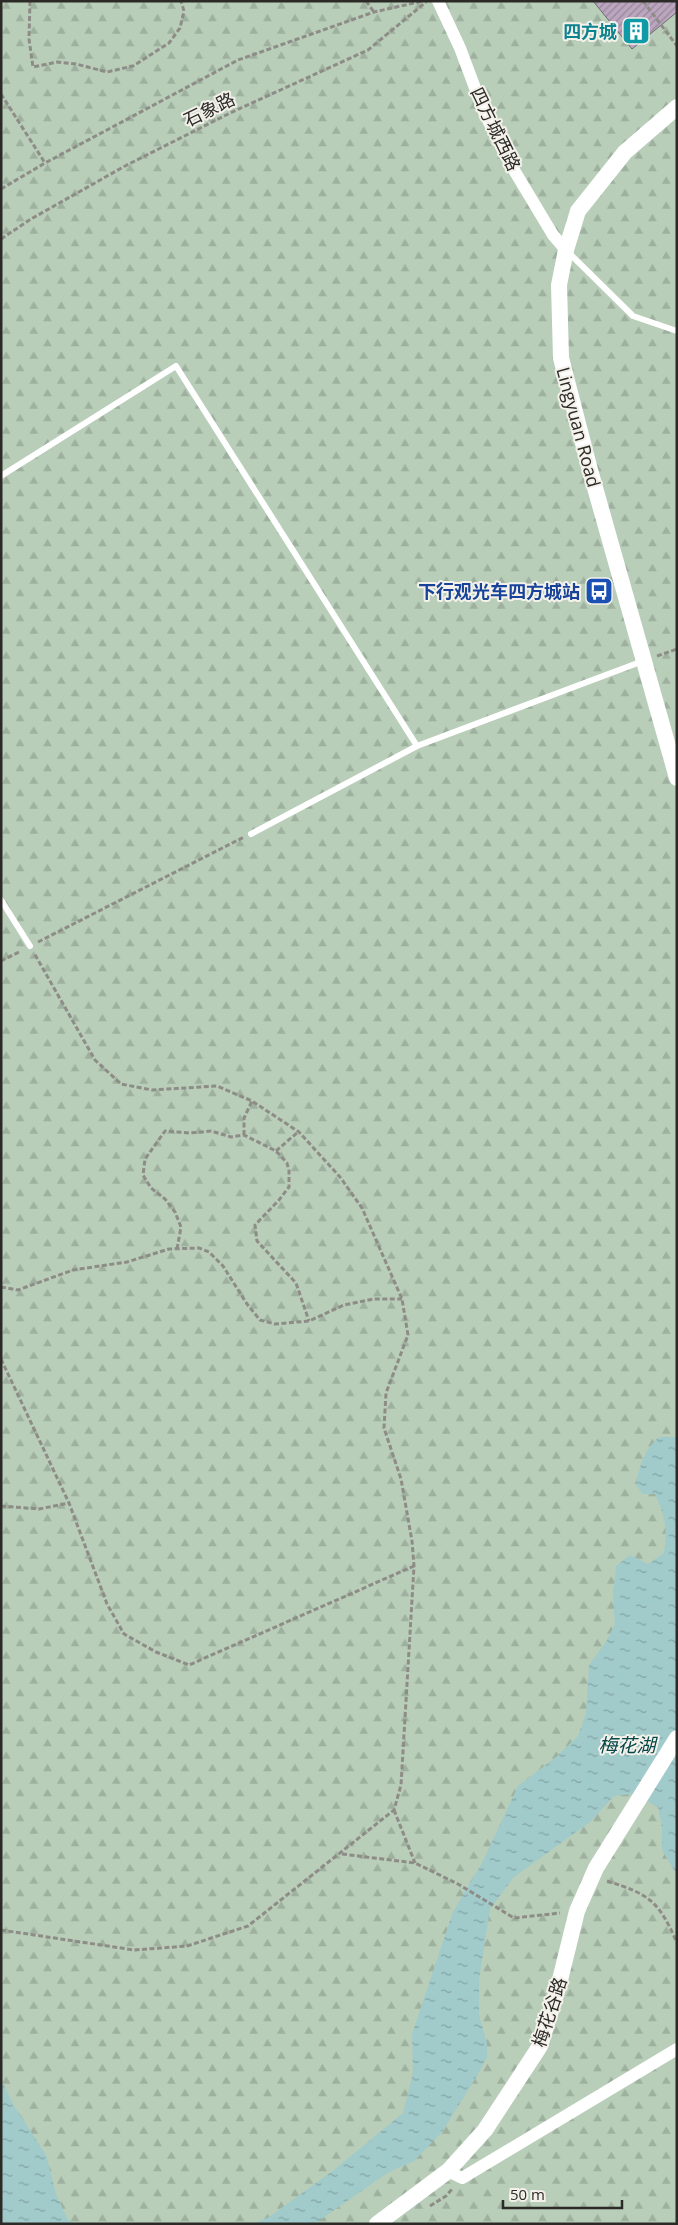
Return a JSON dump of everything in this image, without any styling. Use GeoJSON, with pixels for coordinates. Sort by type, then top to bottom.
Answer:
{"type":"FeatureCollection","features":[{"type":"Feature","properties":{"kind":"street","name":"四方城西路"},"geometry":{"type":"LineString","coordinates":[[438,1],[460,48],[484,112],[508,160],[553,235],[566,250]]}},
{"type":"Feature","properties":{"kind":"street","name":"Lingyuan Road"},"geometry":{"type":"LineString","coordinates":[[677,107],[625,152],[578,211],[566,250],[559,286],[561,358],[590,470],[677,778]]}},
{"type":"Feature","properties":{"kind":"street","name":"梅花谷路"},"geometry":{"type":"LineString","coordinates":[[377,2224],[448,2171],[485,2130],[540,2046],[558,1988],[577,1911],[596,1868],[677,1738]]}},
{"type":"Feature","properties":{"kind":"street"},"geometry":{"type":"LineString","coordinates":[[448,2171],[462,2178],[677,2049]]}},
{"type":"Feature","properties":{"kind":"lane"},"geometry":{"type":"LineString","coordinates":[[566,250],[633,316],[677,331]]}},
{"type":"Feature","properties":{"kind":"lane"},"geometry":{"type":"LineString","coordinates":[[1,476],[176,366],[418,746]]}},
{"type":"Feature","properties":{"kind":"lane"},"geometry":{"type":"LineString","coordinates":[[251,834],[418,746],[644,660]]}},
{"type":"Feature","properties":{"kind":"lane"},"geometry":{"type":"LineString","coordinates":[[1,900],[30,946]]}},
{"type":"Feature","properties":{"kind":"path"},"geometry":{"type":"LineString","coordinates":[[30,1],[29,39],[33,67],[57,62],[76,64],[108,72],[133,66],[169,44],[180,28],[184,11],[181,1]]}},
{"type":"Feature","properties":{"kind":"path"},"geometry":{"type":"LineString","coordinates":[[366,1],[374,12]]}},
{"type":"Feature","properties":{"kind":"path","name":"石象路"},"geometry":{"type":"LineString","coordinates":[[1,189],[45,163],[238,60],[374,12],[424,1]]}},
{"type":"Feature","properties":{"kind":"path","name":"石象路"},"geometry":{"type":"LineString","coordinates":[[1,239],[31,219],[125,166],[230,113],[368,50],[424,1]]}},
{"type":"Feature","properties":{"kind":"path"},"geometry":{"type":"LineString","coordinates":[[643,1],[677,46]]}},
{"type":"Feature","properties":{"kind":"path"},"geometry":{"type":"LineString","coordinates":[[1,94],[45,163]]}},
{"type":"Feature","properties":{"kind":"path"},"geometry":{"type":"LineString","coordinates":[[1,961],[251,834]]}},
{"type":"Feature","properties":{"kind":"path"},"geometry":{"type":"LineString","coordinates":[[1,1930],[134,1950],[187,1946],[248,1926],[394,1810],[401,1785],[414,1566],[412,1541],[401,1479],[384,1428],[386,1393],[408,1335],[402,1299],[362,1208],[340,1177],[299,1132],[252,1101],[217,1086],[152,1090],[121,1084],[95,1060],[30,946]]}},
{"type":"Feature","properties":{"kind":"path"},"geometry":{"type":"LineString","coordinates":[[244,1135],[244,1118],[252,1101]]}},
{"type":"Feature","properties":{"kind":"path"},"geometry":{"type":"LineString","coordinates":[[177,1249],[181,1227],[175,1212],[165,1199],[151,1188],[143,1175],[145,1159],[164,1131],[190,1133],[211,1130],[231,1137],[244,1135],[276,1151],[287,1163],[289,1187],[255,1225],[255,1234],[257,1241],[296,1283],[309,1321]]}},
{"type":"Feature","properties":{"kind":"path"},"geometry":{"type":"LineString","coordinates":[[276,1151],[299,1132]]}},
{"type":"Feature","properties":{"kind":"path"},"geometry":{"type":"LineString","coordinates":[[1,1287],[18,1290],[73,1270],[127,1262],[170,1249],[199,1248],[209,1252],[223,1266],[247,1304],[260,1320],[275,1324],[309,1321],[344,1306],[374,1299],[402,1299]]}},
{"type":"Feature","properties":{"kind":"path"},"geometry":{"type":"LineString","coordinates":[[1,1359],[69,1502],[107,1604],[124,1634],[156,1652],[190,1665],[414,1566]]}},
{"type":"Feature","properties":{"kind":"path"},"geometry":{"type":"LineString","coordinates":[[1,1506],[39,1509],[69,1502]]}},
{"type":"Feature","properties":{"kind":"path"},"geometry":{"type":"LineString","coordinates":[[394,1810],[415,1863]]}},
{"type":"Feature","properties":{"kind":"path"},"geometry":{"type":"LineString","coordinates":[[341,1854],[415,1863],[458,1884],[514,1918],[577,1911]]}},
{"type":"Feature","properties":{"kind":"path"},"geometry":{"type":"LineString","coordinates":[[602,1879],[636,1890],[656,1904],[666,1918],[677,1943]]}},
{"type":"Feature","properties":{"kind":"green space"},"geometry":{"type":"Polygon","coordinates":[[[1,1],[677,1],[677,2224],[1,2224],[1,1]]]}},
{"type":"Feature","properties":{"kind":"water","name":"梅花湖"},"geometry":{"type":"Polygon","coordinates":[[[659,1437],[677,1437],[677,1875],[662,1850],[662,1828],[658,1807],[633,1794],[614,1796],[590,1822],[514,1877],[490,1909],[479,1979],[479,2015],[487,2043],[487,2057],[442,2132],[414,2161],[389,2172],[314,2224],[253,2224],[269,2217],[334,2170],[403,2113],[413,2073],[412,2034],[453,1912],[482,1863],[518,1786],[556,1757],[578,1736],[586,1713],[589,1665],[606,1642],[615,1624],[613,1596],[616,1566],[630,1555],[648,1564],[664,1553],[666,1530],[655,1494],[642,1494],[636,1484],[643,1458],[659,1437]]]}},
{"type":"Feature","properties":{"kind":"water"},"geometry":{"type":"Polygon","coordinates":[[[1,2079],[13,2104],[46,2155],[56,2194],[67,2218],[73,2224],[1,2224],[1,2079]]]}},
{"type":"Feature","properties":{"kind":"building","name":"四方城"},"geometry":{"type":"Polygon","coordinates":[[[593,1],[677,1],[677,12],[632,49],[593,1]]]}},
{"type":"Feature","properties":{"kind":"place","name":"四方城"},"geometry":{"type":"Point","coordinates":[636,31]}},
{"type":"Feature","properties":{"kind":"place","name":"下行观光车四方城站"},"geometry":{"type":"Point","coordinates":[599,591]}}]}
